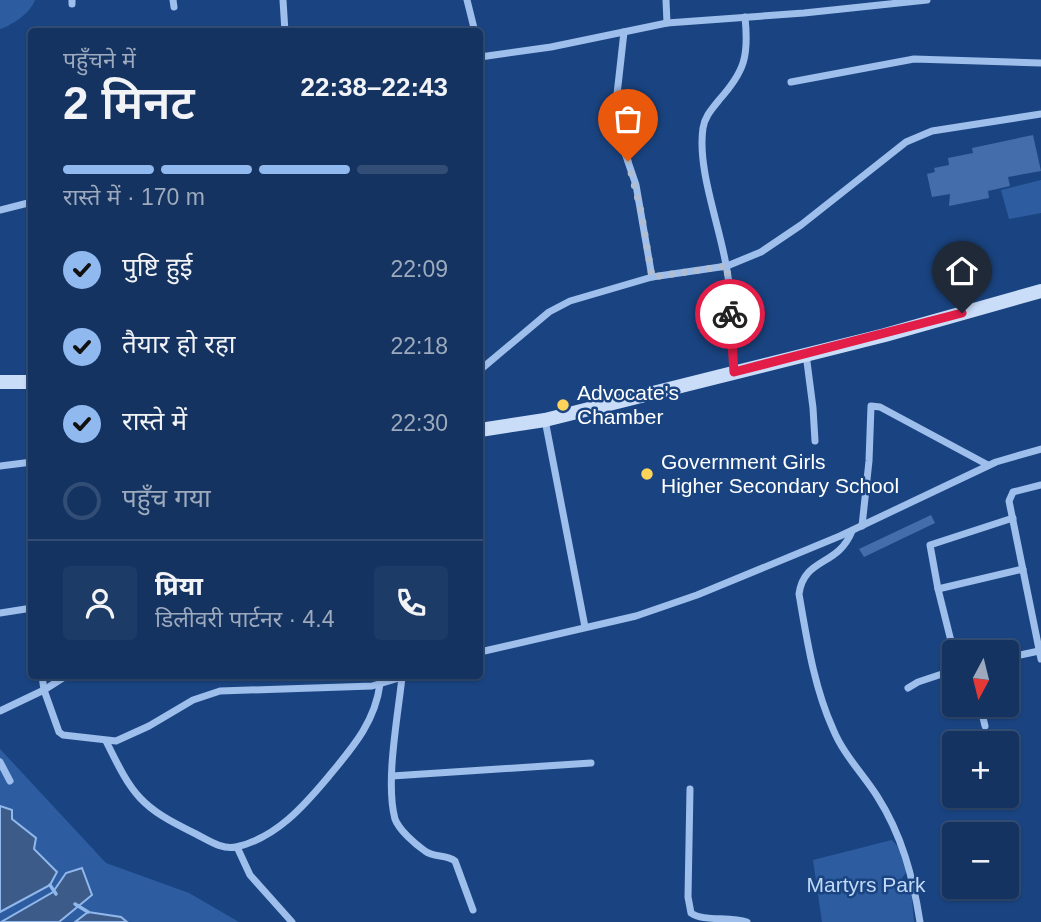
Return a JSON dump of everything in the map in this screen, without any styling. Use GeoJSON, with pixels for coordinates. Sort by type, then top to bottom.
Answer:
{"type":"FeatureCollection","features":[{"type":"Feature","properties":{"kind":"main road"},"geometry":{"type":"LineString","coordinates":[[483,430],[544,420],[1041,291]]}},
{"type":"Feature","properties":{"kind":"main road"},"geometry":{"type":"LineString","coordinates":[[0,382],[28,382]]}},
{"type":"Feature","properties":{"kind":"street"},"geometry":{"type":"LineString","coordinates":[[283,0],[285,28]]}},
{"type":"Feature","properties":{"kind":"street"},"geometry":{"type":"LineString","coordinates":[[467,0],[474,28]]}},
{"type":"Feature","properties":{"kind":"street"},"geometry":{"type":"LineString","coordinates":[[666,0],[667,23]]}},
{"type":"Feature","properties":{"kind":"street"},"geometry":{"type":"LineString","coordinates":[[483,55],[551,47],[667,23],[927,0]]}},
{"type":"Feature","properties":{"kind":"street"},"geometry":{"type":"LineString","coordinates":[[734,372],[727,266],[708,188],[703,125],[708,114],[736,82],[745,62],[745,17]]}},
{"type":"Feature","properties":{"kind":"street"},"geometry":{"type":"LineString","coordinates":[[624,32],[614,121],[636,185],[652,277]]}},
{"type":"Feature","properties":{"kind":"street"},"geometry":{"type":"LineString","coordinates":[[791,82],[914,59],[1041,63]]}},
{"type":"Feature","properties":{"kind":"street"},"geometry":{"type":"LineString","coordinates":[[483,367],[549,312],[584,296],[652,277],[727,266],[772,246],[917,136],[932,131],[1041,114]]}},
{"type":"Feature","properties":{"kind":"street"},"geometry":{"type":"LineString","coordinates":[[0,210],[28,203]]}},
{"type":"Feature","properties":{"kind":"street"},"geometry":{"type":"LineString","coordinates":[[806,354],[815,440]]}},
{"type":"Feature","properties":{"kind":"street"},"geometry":{"type":"LineString","coordinates":[[862,526],[869,461],[870,402],[988,466]]}},
{"type":"Feature","properties":{"kind":"street"},"geometry":{"type":"LineString","coordinates":[[544,420],[585,627]]}},
{"type":"Feature","properties":{"kind":"street"},"geometry":{"type":"LineString","coordinates":[[483,651],[636,616],[697,595],[852,531],[988,466],[1041,449]]}},
{"type":"Feature","properties":{"kind":"street"},"geometry":{"type":"LineString","coordinates":[[0,466],[28,462]]}},
{"type":"Feature","properties":{"kind":"street"},"geometry":{"type":"LineString","coordinates":[[1019,657],[1040,655],[1009,501],[1011,494],[1019,490],[1041,485]]}},
{"type":"Feature","properties":{"kind":"street"},"geometry":{"type":"LineString","coordinates":[[951,640],[930,545],[1013,518]]}},
{"type":"Feature","properties":{"kind":"street"},"geometry":{"type":"LineString","coordinates":[[852,531],[847,543],[837,554],[808,571],[800,582],[799,594],[813,668],[827,715],[838,741],[885,810],[904,848],[920,922]]}},
{"type":"Feature","properties":{"kind":"street"},"geometry":{"type":"LineString","coordinates":[[938,589],[1023,569]]}},
{"type":"Feature","properties":{"kind":"street"},"geometry":{"type":"LineString","coordinates":[[0,612],[28,608]]}},
{"type":"Feature","properties":{"kind":"street"},"geometry":{"type":"LineString","coordinates":[[908,688],[942,674]]}},
{"type":"Feature","properties":{"kind":"street"},"geometry":{"type":"LineString","coordinates":[[42,679],[44,690],[63,735],[106,741],[122,739],[193,700],[220,691],[287,691],[380,684],[395,679]]}},
{"type":"Feature","properties":{"kind":"street"},"geometry":{"type":"LineString","coordinates":[[0,711],[61,679]]}},
{"type":"Feature","properties":{"kind":"street"},"geometry":{"type":"LineString","coordinates":[[404,679],[393,776],[397,822],[426,852],[455,861],[473,910]]}},
{"type":"Feature","properties":{"kind":"street"},"geometry":{"type":"LineString","coordinates":[[106,741],[123,776],[137,796],[155,814],[219,845],[237,847],[287,822],[318,789],[370,721],[378,702],[380,684]]}},
{"type":"Feature","properties":{"kind":"street"},"geometry":{"type":"LineString","coordinates":[[983,718],[985,726]]}},
{"type":"Feature","properties":{"kind":"street"},"geometry":{"type":"LineString","coordinates":[[0,762],[10,781]]}},
{"type":"Feature","properties":{"kind":"street"},"geometry":{"type":"LineString","coordinates":[[393,776],[591,763]]}},
{"type":"Feature","properties":{"kind":"street"},"geometry":{"type":"LineString","coordinates":[[690,789],[688,897],[691,913],[700,920],[739,919],[747,922]]}},
{"type":"Feature","properties":{"kind":"street"},"geometry":{"type":"LineString","coordinates":[[237,847],[250,875],[292,922]]}},
{"type":"Feature","properties":{"kind":"green space"},"geometry":{"type":"Polygon","coordinates":[[[0,0],[35,0],[20,18],[0,29],[0,0]]]}},
{"type":"Feature","properties":{"kind":"green space"},"geometry":{"type":"Polygon","coordinates":[[[1041,180],[1041,213],[1009,219],[1001,190],[1041,180]]]}},
{"type":"Feature","properties":{"kind":"green space"},"geometry":{"type":"Polygon","coordinates":[[[0,749],[106,863],[189,893],[239,922],[0,922],[0,749]]]}},
{"type":"Feature","properties":{"kind":"green space","name":"Martyrs Park"},"geometry":{"type":"Polygon","coordinates":[[[892,840],[898,847],[907,871],[902,878],[903,886],[911,890],[914,922],[822,922],[813,860],[892,840]]]}},
{"type":"Feature","properties":{"kind":"shaded area"},"geometry":{"type":"Polygon","coordinates":[[[0,806],[12,810],[12,819],[36,838],[34,849],[57,872],[50,885],[0,912],[0,806]]]}},
{"type":"Feature","properties":{"kind":"shaded area"},"geometry":{"type":"Polygon","coordinates":[[[82,868],[92,895],[59,922],[1,922],[53,892],[66,873],[82,868]]]}},
{"type":"Feature","properties":{"kind":"shaded area"},"geometry":{"type":"Polygon","coordinates":[[[88,912],[121,917],[127,922],[75,922],[88,912]]]}},
{"type":"Feature","properties":{"kind":"building"},"geometry":{"type":"Polygon","coordinates":[[[1033,135],[1041,171],[1008,177],[1010,186],[988,191],[989,198],[949,206],[950,194],[932,197],[927,174],[935,172],[934,168],[949,165],[948,158],[973,153],[972,148],[1033,135]]]}},
{"type":"Feature","properties":{"kind":"building"},"geometry":{"type":"Polygon","coordinates":[[[931,515],[935,523],[864,557],[859,549],[931,515]]]}},
{"type":"Feature","properties":{"kind":"waterway"},"geometry":{"type":"LineString","coordinates":[[50,885],[56,894]]}},
{"type":"Feature","properties":{"kind":"waterway"},"geometry":{"type":"LineString","coordinates":[[75,904],[88,912]]}},
{"type":"Feature","properties":{"kind":"way so far"},"geometry":{"type":"LineString","coordinates":[[628,161],[636,185],[652,277],[727,266],[730,314]]}},
{"type":"Feature","properties":{"kind":"place","name":"Advocate's Chamber"},"geometry":{"type":"Point","coordinates":[563,405]}},
{"type":"Feature","properties":{"kind":"place","name":"Government Girls Higher Secondary School"},"geometry":{"type":"Point","coordinates":[647,474]}},
{"type":"Feature","properties":{"kind":"route"},"geometry":{"type":"LineString","coordinates":[[730,314],[734,372],[886,335],[962,313]]}}]}
